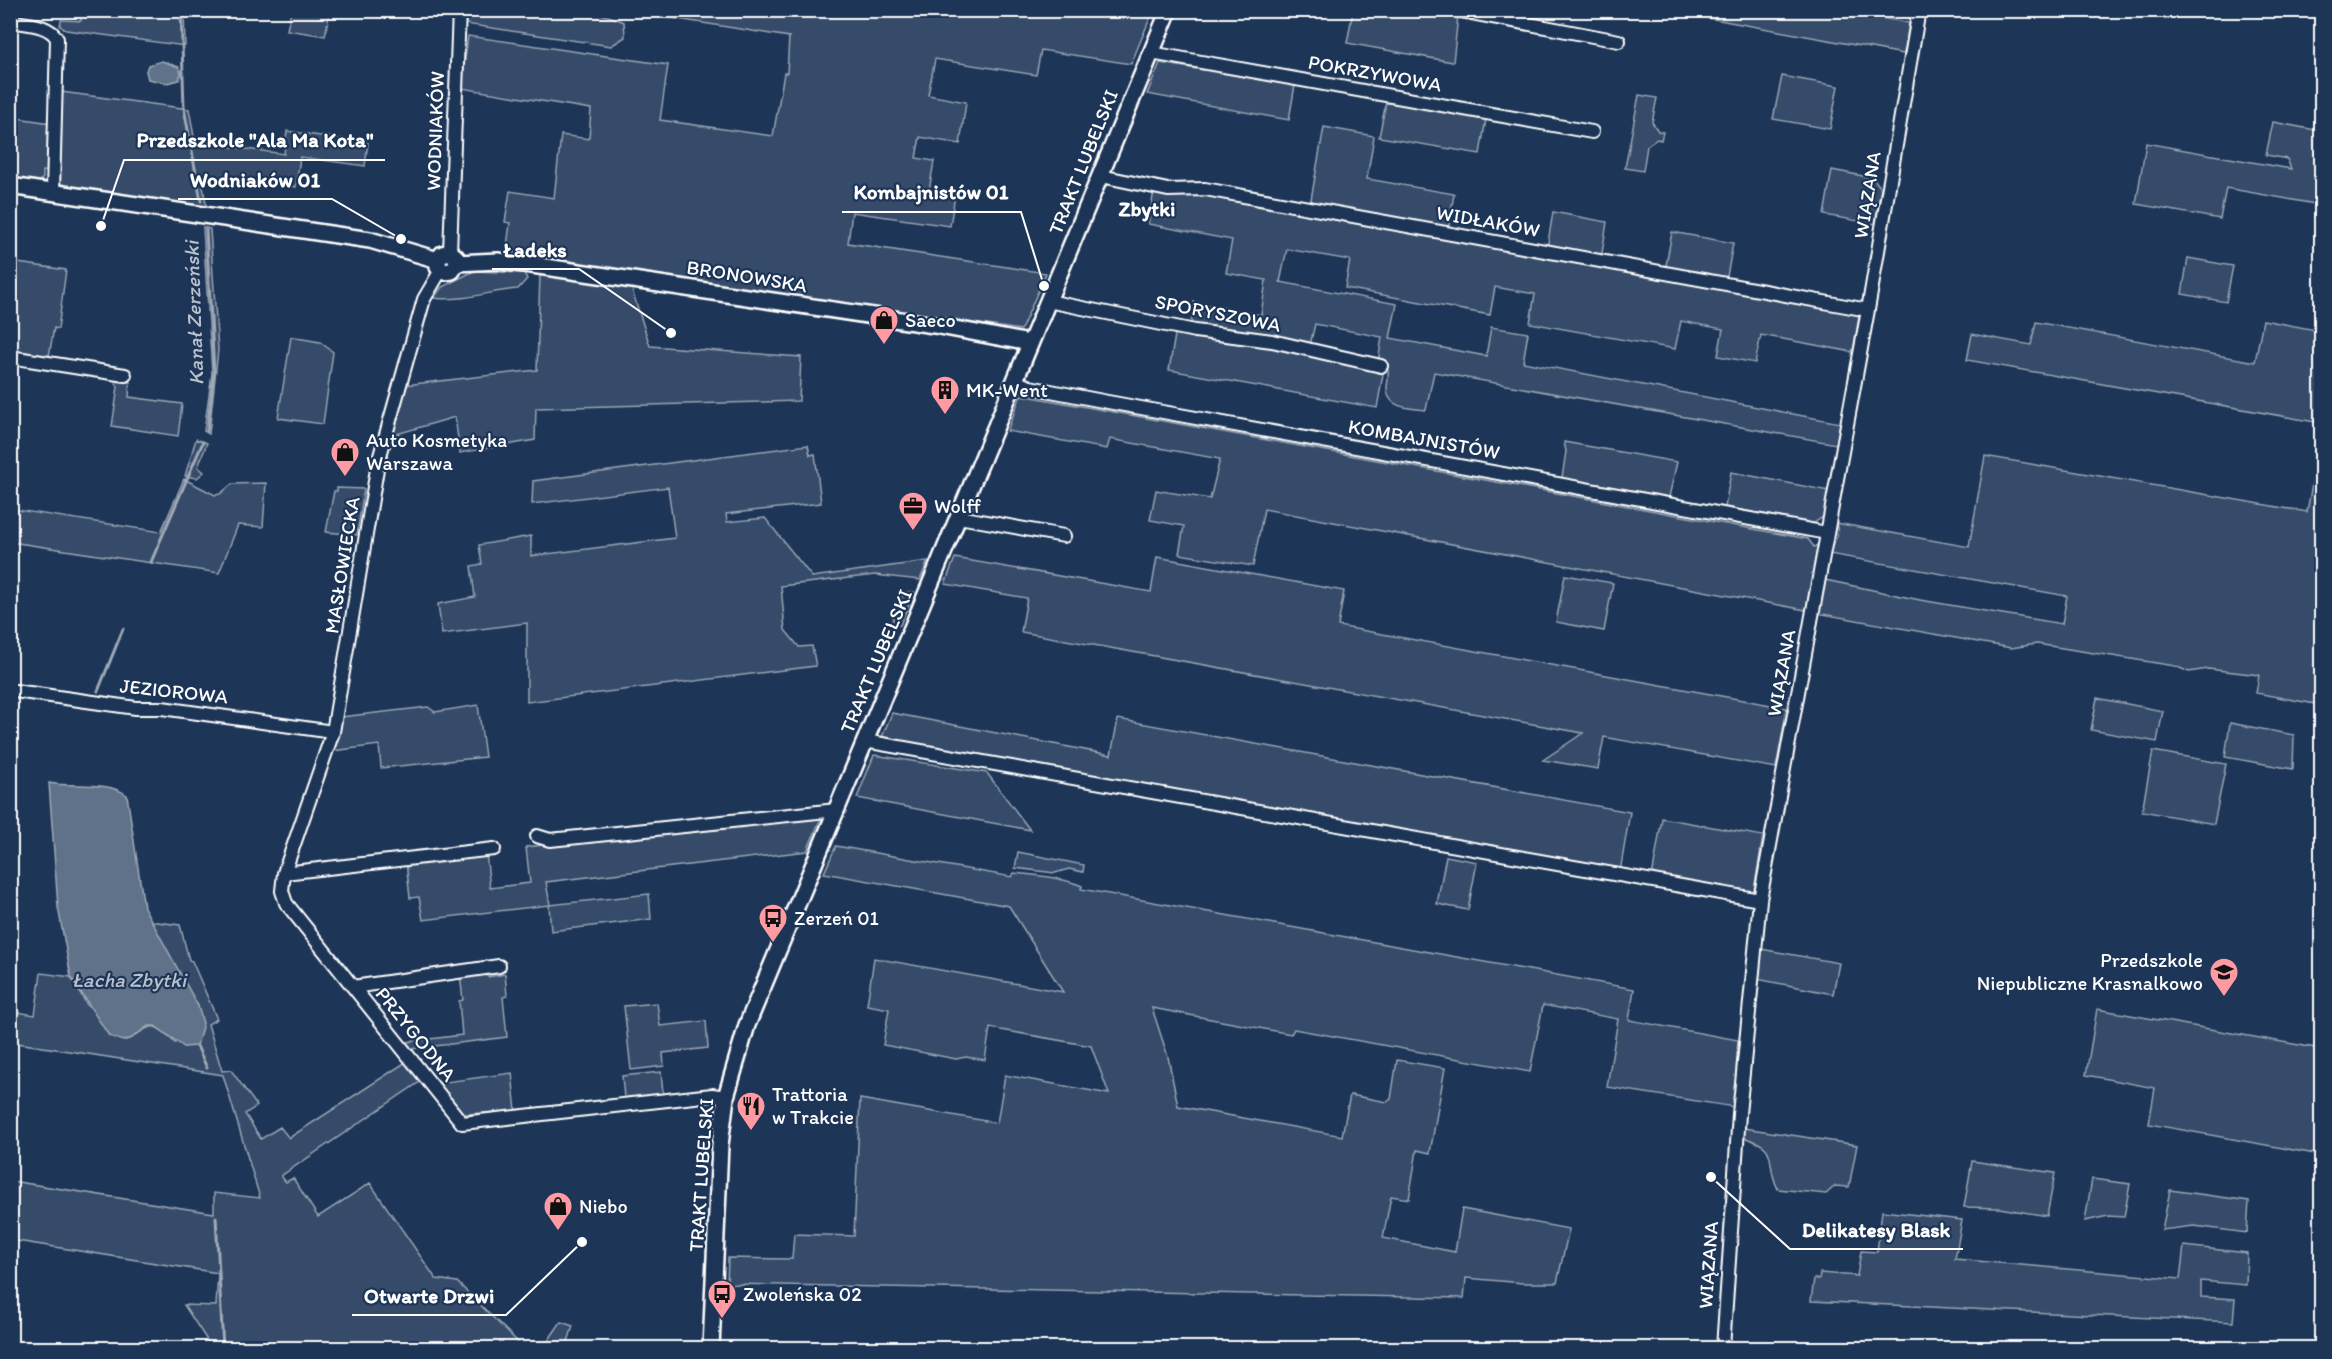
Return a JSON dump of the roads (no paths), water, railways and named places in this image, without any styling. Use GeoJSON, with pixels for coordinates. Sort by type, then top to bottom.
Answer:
{"type":"FeatureCollection","features":[{"type":"Feature","properties":{"kind":"street","name":"WODNIAKÓW"},"geometry":{"type":"LineString","coordinates":[[446,261],[459,10]]}},
{"type":"Feature","properties":{"kind":"street","name":"TRAKT LUBELSKI"},"geometry":{"type":"LineString","coordinates":[[711,1348],[720,1145],[726,1097],[747,1025],[1169,10]]}},
{"type":"Feature","properties":{"kind":"street"},"geometry":{"type":"LineString","coordinates":[[1455,10],[1619,41]]}},
{"type":"Feature","properties":{"kind":"street","name":"WIĄZANA"},"geometry":{"type":"LineString","coordinates":[[1723,1348],[1739,1113],[1760,900],[1868,310],[1918,10]]}},
{"type":"Feature","properties":{"kind":"street"},"geometry":{"type":"LineString","coordinates":[[10,21],[43,27],[52,32],[57,39],[53,191]]}},
{"type":"Feature","properties":{"kind":"street","name":"POKRZYWOWA"},"geometry":{"type":"LineString","coordinates":[[1151,53],[1592,132]]}},
{"type":"Feature","properties":{"kind":"street","name":"WIDŁAKÓW"},"geometry":{"type":"LineString","coordinates":[[1101,176],[1167,190],[1205,189],[1868,310]]}},
{"type":"Feature","properties":{"kind":"street","name":"BRONOWSKA"},"geometry":{"type":"LineString","coordinates":[[10,186],[370,240],[446,261],[523,263],[934,325],[1030,343]]}},
{"type":"Feature","properties":{"kind":"street","name":"MASŁOWIECKA"},"geometry":{"type":"LineString","coordinates":[[333,732],[378,463],[424,299],[446,261]]}},
{"type":"Feature","properties":{"kind":"street","name":"SPORYSZOWA"},"geometry":{"type":"LineString","coordinates":[[1048,301],[1195,331],[1272,341],[1381,366]]}},
{"type":"Feature","properties":{"kind":"street"},"geometry":{"type":"LineString","coordinates":[[10,357],[125,375]]}},
{"type":"Feature","properties":{"kind":"street","name":"KOMBAJNISTÓW"},"geometry":{"type":"LineString","coordinates":[[1015,381],[1030,387],[1120,404],[1827,533]]}},
{"type":"Feature","properties":{"kind":"street"},"geometry":{"type":"LineString","coordinates":[[959,517],[1064,536]]}},
{"type":"Feature","properties":{"kind":"street","name":"JEZIOROWA"},"geometry":{"type":"LineString","coordinates":[[10,693],[15,691],[136,708],[162,708],[333,732]]}},
{"type":"Feature","properties":{"kind":"street","name":"PRZYGODNA"},"geometry":{"type":"LineString","coordinates":[[333,732],[284,873],[282,891],[293,915],[462,1123],[701,1096],[726,1097]]}},
{"type":"Feature","properties":{"kind":"street"},"geometry":{"type":"LineString","coordinates":[[865,741],[1760,900]]}},
{"type":"Feature","properties":{"kind":"street"},"geometry":{"type":"LineString","coordinates":[[537,836],[550,840],[837,810]]}},
{"type":"Feature","properties":{"kind":"street"},"geometry":{"type":"LineString","coordinates":[[284,873],[494,849]]}},
{"type":"Feature","properties":{"kind":"street"},"geometry":{"type":"LineString","coordinates":[[353,987],[499,966]]}},
{"type":"Feature","properties":{"kind":"water"},"geometry":{"type":"Polygon","coordinates":[[[162,61],[179,67],[181,73],[179,80],[167,83],[148,79],[146,71],[148,65],[162,61]]]}},
{"type":"Feature","properties":{"kind":"water","name":"Łacha Zbytki"},"geometry":{"type":"Polygon","coordinates":[[[49,783],[100,786],[119,790],[127,795],[144,907],[198,1006],[203,1023],[197,1046],[184,1047],[155,1026],[148,1026],[132,1038],[123,1041],[109,1036],[71,977],[58,907],[49,783]]]}},
{"type":"Feature","properties":{"kind":"waterway","name":"Kanał Zerzeński"},"geometry":{"type":"LineString","coordinates":[[181,10],[184,108],[201,201]]}},
{"type":"Feature","properties":{"kind":"waterway","name":"Kanał Zerzeński"},"geometry":{"type":"LineString","coordinates":[[206,230],[214,372],[207,431]]}},
{"type":"Feature","properties":{"kind":"waterway","name":"Kanał Zerzeński"},"geometry":{"type":"LineString","coordinates":[[151,562],[203,442]]}},
{"type":"Feature","properties":{"kind":"waterway","name":"Kanał Zerzeński"},"geometry":{"type":"LineString","coordinates":[[98,691],[123,629]]}},
{"type":"Feature","properties":{"kind":"waterway","name":"Kanał Zerzeński"},"geometry":{"type":"LineString","coordinates":[[197,1046],[207,1068]]}},
{"type":"Feature","properties":{"kind":"waterway","name":"Kanał Zerzeński"},"geometry":{"type":"LineString","coordinates":[[216,1217],[223,1348]]}},
{"type":"Feature","properties":{"kind":"place","name":"Przedszkole \"Ala Ma Kota\""},"geometry":{"type":"Point","coordinates":[101,226]}},
{"type":"Feature","properties":{"kind":"place","name":"Wodniaków 01"},"geometry":{"type":"Point","coordinates":[401,239]}},
{"type":"Feature","properties":{"kind":"place","name":"Kombajnistów 01"},"geometry":{"type":"Point","coordinates":[1044,286]}},
{"type":"Feature","properties":{"kind":"place","name":"Ładeks"},"geometry":{"type":"Point","coordinates":[671,333]}},
{"type":"Feature","properties":{"kind":"place","name":"Saeco"},"geometry":{"type":"Point","coordinates":[884,346]}},
{"type":"Feature","properties":{"kind":"place","name":"MK-Went"},"geometry":{"type":"Point","coordinates":[945,416]}},
{"type":"Feature","properties":{"kind":"place","name":"Auto Kosmetyka Warszawa"},"geometry":{"type":"Point","coordinates":[345,478]}},
{"type":"Feature","properties":{"kind":"place","name":"Wolff"},"geometry":{"type":"Point","coordinates":[913,532]}},
{"type":"Feature","properties":{"kind":"place","name":"Zerzeń 01"},"geometry":{"type":"Point","coordinates":[773,944]}},
{"type":"Feature","properties":{"kind":"place","name":"Przedszkole Niepubliczne Krasnalkowo"},"geometry":{"type":"Point","coordinates":[2224,998]}},
{"type":"Feature","properties":{"kind":"place","name":"Trattoria w Trakcie"},"geometry":{"type":"Point","coordinates":[751,1132]}},
{"type":"Feature","properties":{"kind":"place","name":"Delikatesy Blask"},"geometry":{"type":"Point","coordinates":[1711,1177]}},
{"type":"Feature","properties":{"kind":"place","name":"Niebo"},"geometry":{"type":"Point","coordinates":[558,1232]}},
{"type":"Feature","properties":{"kind":"place","name":"Otwarte Drzwi"},"geometry":{"type":"Point","coordinates":[582,1242]}},
{"type":"Feature","properties":{"kind":"place","name":"Zwoleńska 02"},"geometry":{"type":"Point","coordinates":[722,1320]}},
{"type":"Feature","properties":{"kind":"district","name":"Zbytki"},"geometry":{"type":"Point","coordinates":[1147,209]}}]}
